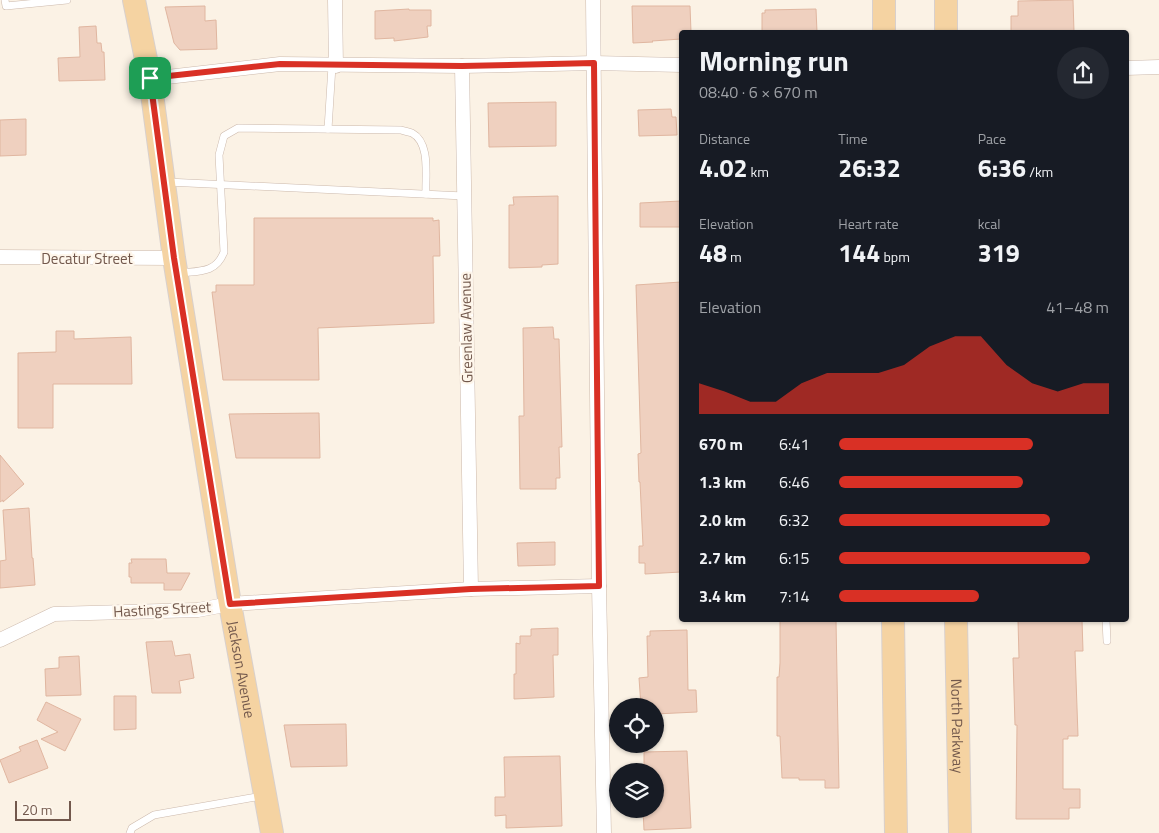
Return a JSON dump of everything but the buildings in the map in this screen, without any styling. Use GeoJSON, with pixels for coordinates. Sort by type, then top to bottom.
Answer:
{"type":"FeatureCollection","features":[{"type":"Feature","properties":{"kind":"main road","name":"Jackson Avenue"},"geometry":{"type":"LineString","coordinates":[[134,0],[150,78],[175,266],[230,604],[272,833]]}},
{"type":"Feature","properties":{"kind":"main road"},"geometry":{"type":"LineString","coordinates":[[884,0],[884,30]]}},
{"type":"Feature","properties":{"kind":"main road"},"geometry":{"type":"LineString","coordinates":[[946,0],[946,30]]}},
{"type":"Feature","properties":{"kind":"main road"},"geometry":{"type":"LineString","coordinates":[[892,622],[896,833]]}},
{"type":"Feature","properties":{"kind":"main road","name":"North Parkway"},"geometry":{"type":"LineString","coordinates":[[956,622],[960,833]]}},
{"type":"Feature","properties":{"kind":"street"},"geometry":{"type":"LineString","coordinates":[[334,66],[335,0]]}},
{"type":"Feature","properties":{"kind":"street"},"geometry":{"type":"LineString","coordinates":[[593,0],[599,586],[604,833]]}},
{"type":"Feature","properties":{"kind":"street"},"geometry":{"type":"LineString","coordinates":[[150,78],[280,64],[334,66],[594,63],[679,65]]}},
{"type":"Feature","properties":{"kind":"street","name":"Greenlaw Avenue"},"geometry":{"type":"LineString","coordinates":[[462,66],[471,589]]}},
{"type":"Feature","properties":{"kind":"street"},"geometry":{"type":"LineString","coordinates":[[1129,68],[1159,67]]}},
{"type":"Feature","properties":{"kind":"street","name":"Decatur Street"},"geometry":{"type":"LineString","coordinates":[[0,257],[175,266]]}},
{"type":"Feature","properties":{"kind":"street","name":"Hastings Street"},"geometry":{"type":"LineString","coordinates":[[0,640],[54,614],[198,610],[230,604],[471,589],[599,586]]}},
{"type":"Feature","properties":{"kind":"lane"},"geometry":{"type":"LineString","coordinates":[[5,0],[6,6],[67,0]]}},
{"type":"Feature","properties":{"kind":"lane"},"geometry":{"type":"LineString","coordinates":[[328,129],[334,66]]}},
{"type":"Feature","properties":{"kind":"lane"},"geometry":{"type":"LineString","coordinates":[[175,266],[204,270],[214,267],[221,261],[224,252],[219,155],[224,136],[238,128],[401,130],[413,134],[420,140],[424,153],[426,194]]}},
{"type":"Feature","properties":{"kind":"lane"},"geometry":{"type":"LineString","coordinates":[[164,182],[464,196]]}},
{"type":"Feature","properties":{"kind":"lane"},"geometry":{"type":"LineString","coordinates":[[1106,622],[1107,640]]}},
{"type":"Feature","properties":{"kind":"lane"},"geometry":{"type":"LineString","coordinates":[[130,833],[132,828],[154,815],[266,796]]}},
{"type":"Feature","properties":{"kind":"route"},"geometry":{"type":"LineString","coordinates":[[594,63],[599,586],[471,589],[230,604],[174,258],[150,78],[280,64],[462,66],[594,63]]}}]}
